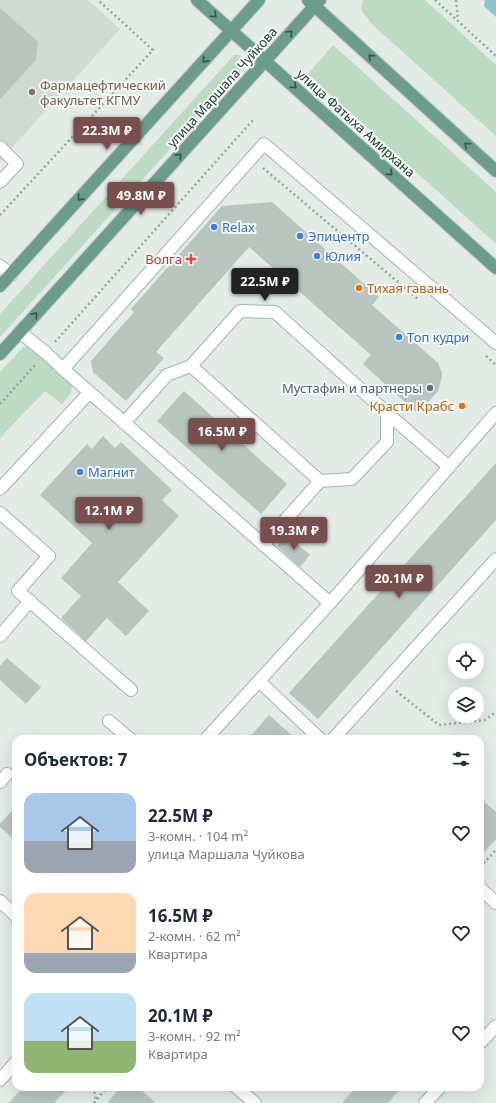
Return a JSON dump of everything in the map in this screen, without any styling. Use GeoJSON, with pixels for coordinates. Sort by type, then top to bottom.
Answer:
{"type":"FeatureCollection","features":[{"type":"Feature","properties":{"kind":"main road","name":"улица Фатыха Амирхана"},"geometry":{"type":"LineString","coordinates":[[197,0],[496,268]]}},
{"type":"Feature","properties":{"kind":"main road"},"geometry":{"type":"LineString","coordinates":[[0,286],[259,0]]}},
{"type":"Feature","properties":{"kind":"main road"},"geometry":{"type":"LineString","coordinates":[[314,2],[496,171]]}},
{"type":"Feature","properties":{"kind":"main road","name":"улица Маршала Чуйкова"},"geometry":{"type":"LineString","coordinates":[[0,354],[264,61],[314,2]]}},
{"type":"Feature","properties":{"kind":"lane"},"geometry":{"type":"LineString","coordinates":[[63,369],[264,144],[496,343]]}},
{"type":"Feature","properties":{"kind":"lane"},"geometry":{"type":"LineString","coordinates":[[0,147],[17,164],[0,182]]}},
{"type":"Feature","properties":{"kind":"lane"},"geometry":{"type":"LineString","coordinates":[[0,266],[11,275]]}},
{"type":"Feature","properties":{"kind":"lane"},"geometry":{"type":"LineString","coordinates":[[124,423],[168,375],[191,366],[240,311],[275,312],[449,467]]}},
{"type":"Feature","properties":{"kind":"lane"},"geometry":{"type":"LineString","coordinates":[[20,332],[46,353],[89,393],[330,603]]}},
{"type":"Feature","properties":{"kind":"lane"},"geometry":{"type":"LineString","coordinates":[[191,366],[320,481]]}},
{"type":"Feature","properties":{"kind":"lane"},"geometry":{"type":"LineString","coordinates":[[0,489],[89,393]]}},
{"type":"Feature","properties":{"kind":"lane"},"geometry":{"type":"LineString","coordinates":[[263,544],[320,481],[352,479],[387,442],[387,413]]}},
{"type":"Feature","properties":{"kind":"lane"},"geometry":{"type":"LineString","coordinates":[[210,735],[330,603],[496,413]]}},
{"type":"Feature","properties":{"kind":"lane"},"geometry":{"type":"LineString","coordinates":[[0,514],[49,556],[18,591],[131,690]]}},
{"type":"Feature","properties":{"kind":"lane"},"geometry":{"type":"LineString","coordinates":[[337,735],[496,559]]}},
{"type":"Feature","properties":{"kind":"lane"},"geometry":{"type":"LineString","coordinates":[[0,636],[30,602]]}},
{"type":"Feature","properties":{"kind":"lane"},"geometry":{"type":"LineString","coordinates":[[259,681],[316,735]]}},
{"type":"Feature","properties":{"kind":"lane"},"geometry":{"type":"LineString","coordinates":[[109,721],[125,735]]}},
{"type":"Feature","properties":{"kind":"lane"},"geometry":{"type":"LineString","coordinates":[[484,892],[496,903]]}},
{"type":"Feature","properties":{"kind":"lane"},"geometry":{"type":"LineString","coordinates":[[0,901],[12,912]]}},
{"type":"Feature","properties":{"kind":"lane"},"geometry":{"type":"LineString","coordinates":[[484,1039],[496,1026]]}},
{"type":"Feature","properties":{"kind":"lane"},"geometry":{"type":"LineString","coordinates":[[0,1080],[12,1066]]}},
{"type":"Feature","properties":{"kind":"lane"},"geometry":{"type":"LineString","coordinates":[[241,1091],[255,1103]]}},
{"type":"Feature","properties":{"kind":"lane"},"geometry":{"type":"LineString","coordinates":[[426,1103],[436,1091]]}},
{"type":"Feature","properties":{"kind":"path"},"geometry":{"type":"LineString","coordinates":[[0,214],[153,50],[98,0]]}},
{"type":"Feature","properties":{"kind":"path"},"geometry":{"type":"LineString","coordinates":[[435,0],[496,56]]}},
{"type":"Feature","properties":{"kind":"path"},"geometry":{"type":"LineString","coordinates":[[456,0],[458,21]]}},
{"type":"Feature","properties":{"kind":"path"},"geometry":{"type":"LineString","coordinates":[[0,404],[253,120]]}},
{"type":"Feature","properties":{"kind":"path"},"geometry":{"type":"LineString","coordinates":[[385,682],[439,725],[485,720],[496,712]]}},
{"type":"Feature","properties":{"kind":"path"},"geometry":{"type":"LineString","coordinates":[[484,863],[496,850]]}},
{"type":"Feature","properties":{"kind":"path"},"geometry":{"type":"LineString","coordinates":[[94,1091],[96,1100]]}},
{"type":"Feature","properties":{"kind":"path"},"geometry":{"type":"LineString","coordinates":[[94,1103],[104,1091]]}},
{"type":"Feature","properties":{"kind":"shaded area","name":"Фармацефтический факультет КГМУ"},"geometry":{"type":"Polygon","coordinates":[[[0,0],[88,0],[120,29],[0,161],[0,0]]]}},
{"type":"Feature","properties":{"kind":"green space"},"geometry":{"type":"Polygon","coordinates":[[[363,0],[425,0],[496,65],[496,136],[373,25],[361,10],[363,0]]]}},
{"type":"Feature","properties":{"kind":"green space"},"geometry":{"type":"Polygon","coordinates":[[[333,45],[496,192],[496,244],[308,74],[333,45]]]}},
{"type":"Feature","properties":{"kind":"green space"},"geometry":{"type":"Polygon","coordinates":[[[234,55],[239,55],[244,59],[245,66],[0,337],[0,314],[234,55]]]}},
{"type":"Feature","properties":{"kind":"green space"},"geometry":{"type":"Polygon","coordinates":[[[23,347],[30,347],[44,357],[72,385],[71,393],[62,404],[45,391],[0,438],[0,372],[23,347]]]}},
{"type":"Feature","properties":{"kind":"water"},"geometry":{"type":"Polygon","coordinates":[[[485,0],[496,0],[496,17],[484,6],[485,0]]]}},
{"type":"Feature","properties":{"kind":"building"},"geometry":{"type":"Polygon","coordinates":[[[0,8],[38,42],[36,60],[0,99],[0,8]]]}},
{"type":"Feature","properties":{"kind":"building"},"geometry":{"type":"Polygon","coordinates":[[[272,202],[379,297],[372,305],[438,363],[442,377],[438,391],[418,414],[363,364],[371,355],[249,247],[156,352],[164,358],[126,401],[93,372],[91,361],[134,312],[131,309],[222,206],[272,202]]]}},
{"type":"Feature","properties":{"kind":"building"},"geometry":{"type":"Polygon","coordinates":[[[184,391],[287,484],[261,514],[157,421],[184,391]]]}},
{"type":"Feature","properties":{"kind":"building"},"geometry":{"type":"Polygon","coordinates":[[[103,436],[115,448],[121,442],[172,490],[162,500],[179,516],[118,582],[149,611],[126,636],[107,618],[86,641],[61,618],[81,596],[61,578],[92,543],[40,495],[87,444],[92,449],[103,436]]]}},
{"type":"Feature","properties":{"kind":"building"},"geometry":{"type":"Polygon","coordinates":[[[496,463],[496,520],[318,719],[289,693],[496,463]]]}},
{"type":"Feature","properties":{"kind":"building"},"geometry":{"type":"Polygon","coordinates":[[[287,535],[310,555],[300,567],[277,546],[287,535]]]}},
{"type":"Feature","properties":{"kind":"building"},"geometry":{"type":"Polygon","coordinates":[[[7,658],[41,687],[26,704],[0,680],[0,666],[7,658]]]}},
{"type":"Feature","properties":{"kind":"building"},"geometry":{"type":"Polygon","coordinates":[[[269,715],[292,735],[252,735],[269,715]]]}},
{"type":"Feature","properties":{"kind":"building"},"geometry":{"type":"Polygon","coordinates":[[[484,802],[496,812],[496,839],[484,852],[484,802]]]}},
{"type":"Feature","properties":{"kind":"building"},"geometry":{"type":"Polygon","coordinates":[[[12,810],[12,838],[0,827],[0,824],[12,810]]]}},
{"type":"Feature","properties":{"kind":"building"},"geometry":{"type":"Polygon","coordinates":[[[20,1091],[65,1091],[54,1103],[9,1103],[20,1091]]]}},
{"type":"Feature","properties":{"kind":"building"},"geometry":{"type":"Polygon","coordinates":[[[118,1091],[142,1091],[156,1103],[107,1103],[118,1091]]]}},
{"type":"Feature","properties":{"kind":"building"},"geometry":{"type":"Polygon","coordinates":[[[352,1091],[398,1091],[388,1103],[342,1103],[352,1091]]]}},
{"type":"Feature","properties":{"kind":"place","name":"Фармацефтический факультет КГМУ"},"geometry":{"type":"Point","coordinates":[32,92]}},
{"type":"Feature","properties":{"kind":"place","name":"Relax"},"geometry":{"type":"Point","coordinates":[214,227]}},
{"type":"Feature","properties":{"kind":"place","name":"Эпицентр"},"geometry":{"type":"Point","coordinates":[300,236]}},
{"type":"Feature","properties":{"kind":"place","name":"Юлия"},"geometry":{"type":"Point","coordinates":[317,256]}},
{"type":"Feature","properties":{"kind":"place","name":"Волга"},"geometry":{"type":"Point","coordinates":[191,259]}},
{"type":"Feature","properties":{"kind":"place","name":"Тихая гавань"},"geometry":{"type":"Point","coordinates":[359,288]}},
{"type":"Feature","properties":{"kind":"place","name":"Топ кудри"},"geometry":{"type":"Point","coordinates":[399,337]}},
{"type":"Feature","properties":{"kind":"place","name":"Мустафин и партнеры"},"geometry":{"type":"Point","coordinates":[430,388]}},
{"type":"Feature","properties":{"kind":"place","name":"Красти Крабс"},"geometry":{"type":"Point","coordinates":[462,406]}},
{"type":"Feature","properties":{"kind":"place","name":"Магнит"},"geometry":{"type":"Point","coordinates":[80,472]}}]}
